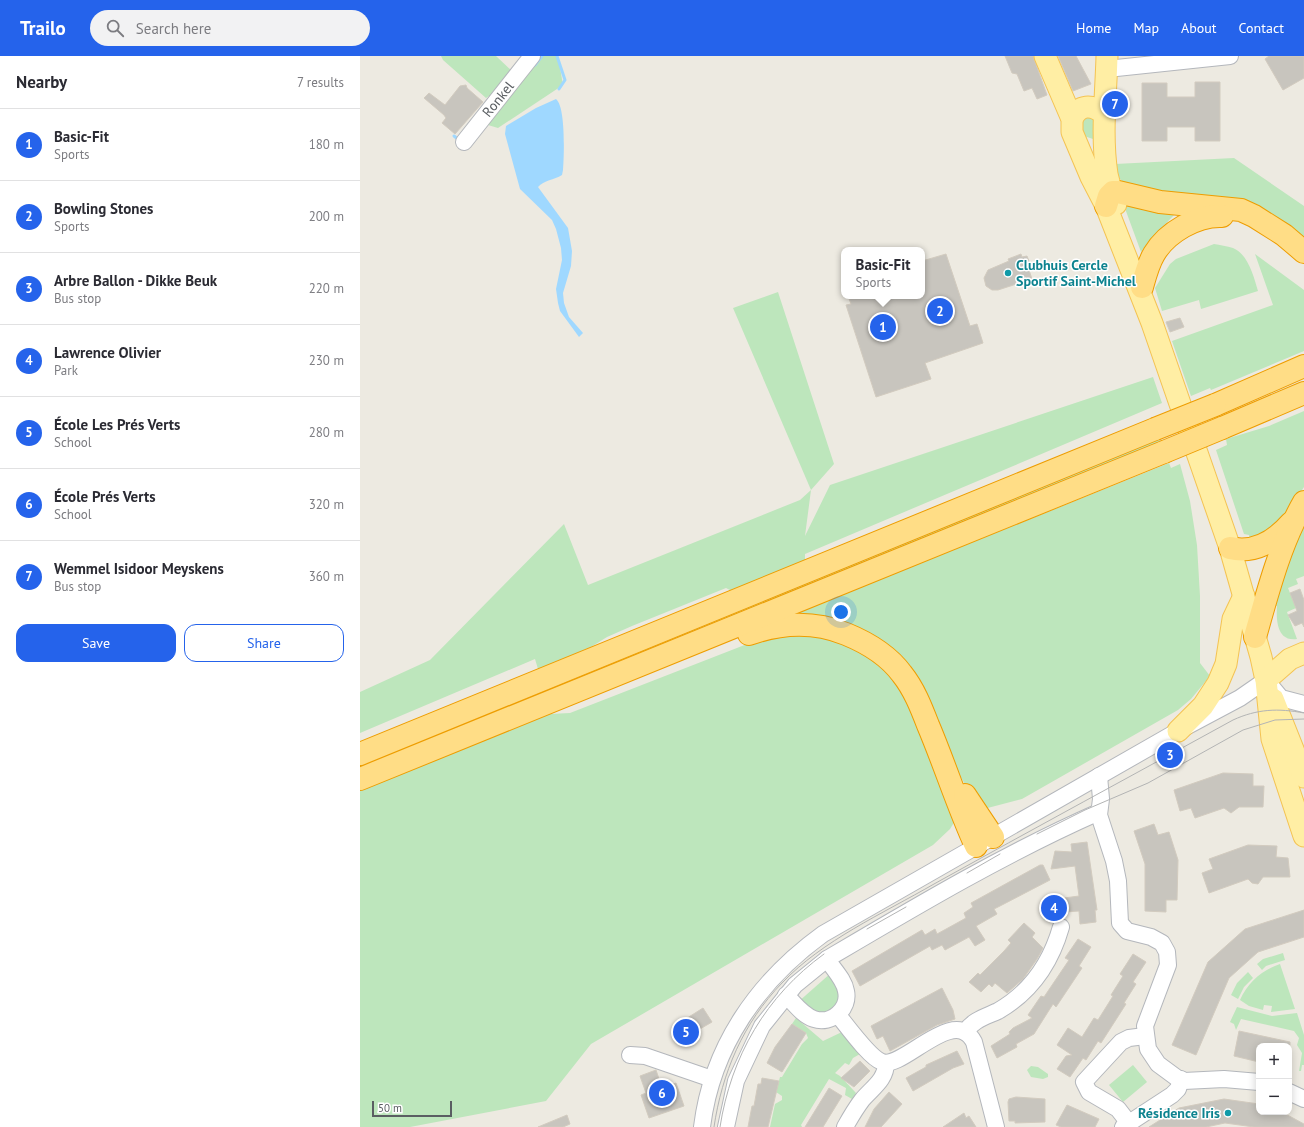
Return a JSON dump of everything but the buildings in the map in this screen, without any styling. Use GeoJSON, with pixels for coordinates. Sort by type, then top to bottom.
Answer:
{"type":"FeatureCollection","features":[{"type":"Feature","properties":{"kind":"highway"},"geometry":{"type":"LineString","coordinates":[[1109,191],[1160,202],[1241,210],[1254,216],[1284,235],[1304,252]]}},
{"type":"Feature","properties":{"kind":"highway"},"geometry":{"type":"LineString","coordinates":[[1142,287],[1153,256],[1163,243],[1190,223],[1212,216],[1231,216],[1253,224],[1304,261]]}},
{"type":"Feature","properties":{"kind":"highway"},"geometry":{"type":"LineString","coordinates":[[1256,387],[1267,370],[1304,355]]}},
{"type":"Feature","properties":{"kind":"highway"},"geometry":{"type":"LineString","coordinates":[[360,754],[1155,429],[1304,366]]}},
{"type":"Feature","properties":{"kind":"highway"},"geometry":{"type":"LineString","coordinates":[[360,779],[720,634],[1164,452],[1304,392]]}},
{"type":"Feature","properties":{"kind":"highway"},"geometry":{"type":"LineString","coordinates":[[1230,548],[1249,548],[1272,541],[1299,511]]}},
{"type":"Feature","properties":{"kind":"highway"},"geometry":{"type":"LineString","coordinates":[[1255,637],[1273,572],[1299,511]]}},
{"type":"Feature","properties":{"kind":"highway"},"geometry":{"type":"LineString","coordinates":[[720,634],[744,636],[763,629],[782,626],[813,625],[836,630],[868,644],[887,658],[909,684],[947,770],[984,842]]}},
{"type":"Feature","properties":{"kind":"main road"},"geometry":{"type":"LineString","coordinates":[[1045,56],[1072,119],[1072,132],[1075,140],[1109,191],[1136,259],[1152,323]]}},
{"type":"Feature","properties":{"kind":"main road"},"geometry":{"type":"LineString","coordinates":[[1107,63],[1104,114],[1109,191],[1152,323],[1230,548],[1266,680],[1304,777]]}},
{"type":"Feature","properties":{"kind":"main road"},"geometry":{"type":"LineString","coordinates":[[1072,119],[1079,109],[1084,107],[1095,107],[1104,114]]}},
{"type":"Feature","properties":{"kind":"main road"},"geometry":{"type":"LineString","coordinates":[[1075,140],[1085,145],[1090,145],[1101,140],[1105,135]]}},
{"type":"Feature","properties":{"kind":"main road"},"geometry":{"type":"LineString","coordinates":[[1178,731],[1203,706],[1218,683],[1226,664],[1233,619],[1244,596]]}},
{"type":"Feature","properties":{"kind":"main road"},"geometry":{"type":"LineString","coordinates":[[1266,680],[1290,659],[1304,653]]}},
{"type":"Feature","properties":{"kind":"main road"},"geometry":{"type":"LineString","coordinates":[[1266,680],[1272,739],[1304,836]]}},
{"type":"Feature","properties":{"kind":"street","name":"Ronkel"},"geometry":{"type":"LineString","coordinates":[[464,142],[532,56]]}},
{"type":"Feature","properties":{"kind":"street"},"geometry":{"type":"LineString","coordinates":[[1107,63],[1230,56]]}},
{"type":"Feature","properties":{"kind":"street"},"geometry":{"type":"LineString","coordinates":[[702,1127],[712,1079],[726,1043],[744,1011],[777,972],[801,950],[843,922],[1178,731],[1240,698],[1266,680],[1281,698],[1304,704]]}},
{"type":"Feature","properties":{"kind":"street"},"geometry":{"type":"LineString","coordinates":[[1099,776],[1102,799],[1099,812],[1114,861],[1118,881],[1118,914],[1121,926],[1131,933],[1158,941],[1167,952],[1168,965],[1146,1021],[1145,1036],[1148,1049],[1158,1064],[1170,1074],[1181,1079],[1193,1081],[1224,1078],[1256,1082]]}},
{"type":"Feature","properties":{"kind":"street"},"geometry":{"type":"LineString","coordinates":[[726,1127],[732,1096],[738,1076],[745,1066],[760,1030],[786,995],[826,960],[1047,835],[1099,812]]}},
{"type":"Feature","properties":{"kind":"street"},"geometry":{"type":"LineString","coordinates":[[965,1032],[970,1025],[1013,1001],[1033,983],[1047,961],[1057,940],[1061,926]]}},
{"type":"Feature","properties":{"kind":"street"},"geometry":{"type":"LineString","coordinates":[[786,995],[802,1012],[812,1019],[826,1020],[838,1015],[845,1004],[846,991],[842,981],[826,960]]}},
{"type":"Feature","properties":{"kind":"street"},"geometry":{"type":"LineString","coordinates":[[838,1015],[869,1052],[878,1060],[886,1063],[895,1061],[916,1047],[946,1033],[956,1030],[965,1032],[974,1042],[996,1127]]}},
{"type":"Feature","properties":{"kind":"street"},"geometry":{"type":"LineString","coordinates":[[1145,1036],[1129,1038],[1121,1042],[1084,1082],[1088,1092],[1118,1109],[1126,1125],[1172,1095],[1178,1089],[1181,1079]]}},
{"type":"Feature","properties":{"kind":"street"},"geometry":{"type":"LineString","coordinates":[[630,1055],[645,1056],[712,1079]]}},
{"type":"Feature","properties":{"kind":"street"},"geometry":{"type":"LineString","coordinates":[[845,1127],[863,1100],[882,1078],[885,1072],[886,1063]]}},
{"type":"Feature","properties":{"kind":"street"},"geometry":{"type":"LineString","coordinates":[[1292,1093],[1304,1099]]}},
{"type":"Feature","properties":{"kind":"green space"},"geometry":{"type":"Polygon","coordinates":[[[441,56],[496,56],[512,71],[490,97],[489,96],[486,98],[443,60],[441,56]]]}},
{"type":"Feature","properties":{"kind":"green space"},"geometry":{"type":"Polygon","coordinates":[[[538,56],[558,56],[563,85],[498,128],[488,125],[491,113],[538,56]]]}},
{"type":"Feature","properties":{"kind":"green space"},"geometry":{"type":"Polygon","coordinates":[[[1095,116],[1096,136],[1093,139],[1084,136],[1080,117],[1095,116]]]}},
{"type":"Feature","properties":{"kind":"green space"},"geometry":{"type":"Polygon","coordinates":[[[1234,158],[1304,206],[1304,246],[1183,199],[1124,183],[1117,176],[1115,164],[1234,158]]]}},
{"type":"Feature","properties":{"kind":"green space"},"geometry":{"type":"Polygon","coordinates":[[[1123,203],[1175,214],[1148,242],[1141,252],[1123,203]]]}},
{"type":"Feature","properties":{"kind":"green space"},"geometry":{"type":"Polygon","coordinates":[[[1214,244],[1233,248],[1243,255],[1250,266],[1258,291],[1201,309],[1199,300],[1162,311],[1155,288],[1170,264],[1176,259],[1214,244]]]}},
{"type":"Feature","properties":{"kind":"green space"},"geometry":{"type":"Polygon","coordinates":[[[1255,254],[1304,290],[1304,351],[1211,390],[1210,388],[1191,396],[1172,341],[1273,305],[1255,254]]]}},
{"type":"Feature","properties":{"kind":"green space"},"geometry":{"type":"Polygon","coordinates":[[[778,292],[834,464],[811,490],[733,308],[778,292]]]}},
{"type":"Feature","properties":{"kind":"green space"},"geometry":{"type":"Polygon","coordinates":[[[1153,377],[1162,403],[805,554],[805,561],[732,591],[726,588],[632,626],[607,637],[591,647],[538,669],[535,659],[360,733],[360,692],[430,660],[564,524],[588,585],[800,500],[811,490],[805,536],[830,485],[1153,377]]]}},
{"type":"Feature","properties":{"kind":"green space"},"geometry":{"type":"Polygon","coordinates":[[[1304,411],[1304,487],[1279,526],[1250,541],[1249,535],[1244,534],[1216,450],[1227,445],[1226,439],[1269,426],[1304,411]]]}},
{"type":"Feature","properties":{"kind":"green space"},"geometry":{"type":"Polygon","coordinates":[[[1159,437],[1161,444],[360,770],[360,763],[1159,437]]]}},
{"type":"Feature","properties":{"kind":"green space"},"geometry":{"type":"Polygon","coordinates":[[[1169,463],[1171,468],[1180,464],[1190,501],[1197,545],[1200,596],[1200,663],[1210,676],[1191,699],[1178,710],[1022,799],[980,810],[886,649],[777,621],[1169,463]]]}},
{"type":"Feature","properties":{"kind":"green space"},"geometry":{"type":"Polygon","coordinates":[[[1304,521],[1304,576],[1296,579],[1298,584],[1288,588],[1296,608],[1287,612],[1297,639],[1290,639],[1285,637],[1279,629],[1277,606],[1273,606],[1275,589],[1304,521]]]}},
{"type":"Feature","properties":{"kind":"green space"},"geometry":{"type":"Polygon","coordinates":[[[808,633],[871,653],[908,694],[955,821],[950,829],[933,845],[591,1044],[546,1101],[410,1127],[360,1127],[360,790],[550,714],[570,713],[760,639],[808,633]]]}},
{"type":"Feature","properties":{"kind":"green space"},"geometry":{"type":"Polygon","coordinates":[[[1056,903],[1059,904],[1060,913],[1056,917],[1053,914],[1044,920],[1041,912],[1056,903]]]}},
{"type":"Feature","properties":{"kind":"green space"},"geometry":{"type":"Polygon","coordinates":[[[1283,953],[1285,960],[1266,966],[1262,970],[1257,964],[1263,959],[1283,953]]]}},
{"type":"Feature","properties":{"kind":"green space"},"geometry":{"type":"Polygon","coordinates":[[[1280,964],[1295,1009],[1271,1012],[1272,1006],[1264,1005],[1263,1010],[1249,1006],[1240,1000],[1251,982],[1262,973],[1280,964]]]}},
{"type":"Feature","properties":{"kind":"green space"},"geometry":{"type":"Polygon","coordinates":[[[1248,972],[1253,978],[1244,987],[1238,999],[1231,995],[1237,983],[1248,972]]]}},
{"type":"Feature","properties":{"kind":"green space"},"geometry":{"type":"Polygon","coordinates":[[[831,973],[844,994],[827,1017],[797,1003],[831,973]]]}},
{"type":"Feature","properties":{"kind":"green space"},"geometry":{"type":"Polygon","coordinates":[[[1237,1007],[1272,1016],[1297,1013],[1304,1035],[1304,1065],[1302,1065],[1301,1071],[1299,1071],[1302,1053],[1297,1045],[1299,1038],[1294,1031],[1241,1019],[1236,1030],[1234,1024],[1230,1022],[1237,1007]]]}},
{"type":"Feature","properties":{"kind":"green space"},"geometry":{"type":"Polygon","coordinates":[[[796,1018],[823,1041],[842,1032],[860,1054],[853,1058],[849,1065],[845,1063],[835,1073],[840,1076],[856,1093],[852,1099],[845,1095],[846,1088],[829,1079],[801,1125],[802,1127],[770,1127],[775,1104],[782,1100],[782,1096],[776,1092],[780,1077],[782,1077],[802,1044],[808,1038],[806,1033],[792,1024],[796,1018]]]}},
{"type":"Feature","properties":{"kind":"green space"},"geometry":{"type":"Polygon","coordinates":[[[1133,1065],[1147,1082],[1123,1102],[1109,1085],[1133,1065]]]}},
{"type":"Feature","properties":{"kind":"green space"},"geometry":{"type":"Polygon","coordinates":[[[1031,1066],[1038,1067],[1048,1074],[1048,1077],[1043,1079],[1031,1077],[1027,1070],[1031,1066]]]}},
{"type":"Feature","properties":{"kind":"water"},"geometry":{"type":"Polygon","coordinates":[[[556,99],[561,112],[564,133],[562,175],[543,183],[538,187],[568,228],[572,251],[571,266],[563,293],[564,303],[569,317],[583,333],[579,337],[560,311],[558,303],[556,289],[562,260],[561,248],[556,229],[552,220],[520,189],[505,134],[506,126],[536,108],[556,99]]]}},
{"type":"Feature","properties":{"kind":"waterway"},"geometry":{"type":"LineString","coordinates":[[535,65],[542,56]]}},
{"type":"Feature","properties":{"kind":"waterway"},"geometry":{"type":"LineString","coordinates":[[557,56],[565,80],[559,89]]}},
{"type":"Feature","properties":{"kind":"waterway"},"geometry":{"type":"LineString","coordinates":[[454,136],[459,140]]}},
{"type":"Feature","properties":{"kind":"tram line"},"geometry":{"type":"LineString","coordinates":[[714,1127],[729,1068],[745,1032],[768,998],[782,983],[798,968],[834,941],[874,917],[1233,720],[1242,716],[1268,710],[1285,710],[1304,713]]}},
{"type":"Feature","properties":{"kind":"tram line"},"geometry":{"type":"LineString","coordinates":[[1037,834],[1085,810],[1148,783],[1243,730],[1275,720],[1304,719]]}},
{"type":"Feature","properties":{"kind":"tram line"},"geometry":{"type":"LineString","coordinates":[[967,873],[1000,854]]}},
{"type":"Feature","properties":{"kind":"tram line"},"geometry":{"type":"LineString","coordinates":[[867,929],[906,907]]}},
{"type":"Feature","properties":{"kind":"tram line"},"geometry":{"type":"LineString","coordinates":[[720,1127],[725,1101],[733,1076],[742,1052],[754,1030],[769,1008],[785,989],[803,971],[824,954]]}},
{"type":"Feature","properties":{"kind":"place","name":"Wemmel Isidoor Meyskens"},"geometry":{"type":"Point","coordinates":[1115,104]}},
{"type":"Feature","properties":{"kind":"place","name":"Clubhuis Cercle Sportif Saint-Michel"},"geometry":{"type":"Point","coordinates":[1008,273]}},
{"type":"Feature","properties":{"kind":"place","name":"Bowling Stones"},"geometry":{"type":"Point","coordinates":[940,311]}},
{"type":"Feature","properties":{"kind":"place","name":"Basic-Fit"},"geometry":{"type":"Point","coordinates":[883,327]}},
{"type":"Feature","properties":{"kind":"place","name":"Arbre Ballon - Dikke Beuk"},"geometry":{"type":"Point","coordinates":[1170,755]}},
{"type":"Feature","properties":{"kind":"place","name":"Lawrence Olivier"},"geometry":{"type":"Point","coordinates":[1054,908]}},
{"type":"Feature","properties":{"kind":"place","name":"École Les Prés Verts"},"geometry":{"type":"Point","coordinates":[686,1032]}},
{"type":"Feature","properties":{"kind":"place","name":"École Prés Verts"},"geometry":{"type":"Point","coordinates":[662,1093]}},
{"type":"Feature","properties":{"kind":"place","name":"Résidence Iris"},"geometry":{"type":"Point","coordinates":[1228,1113]}}]}
